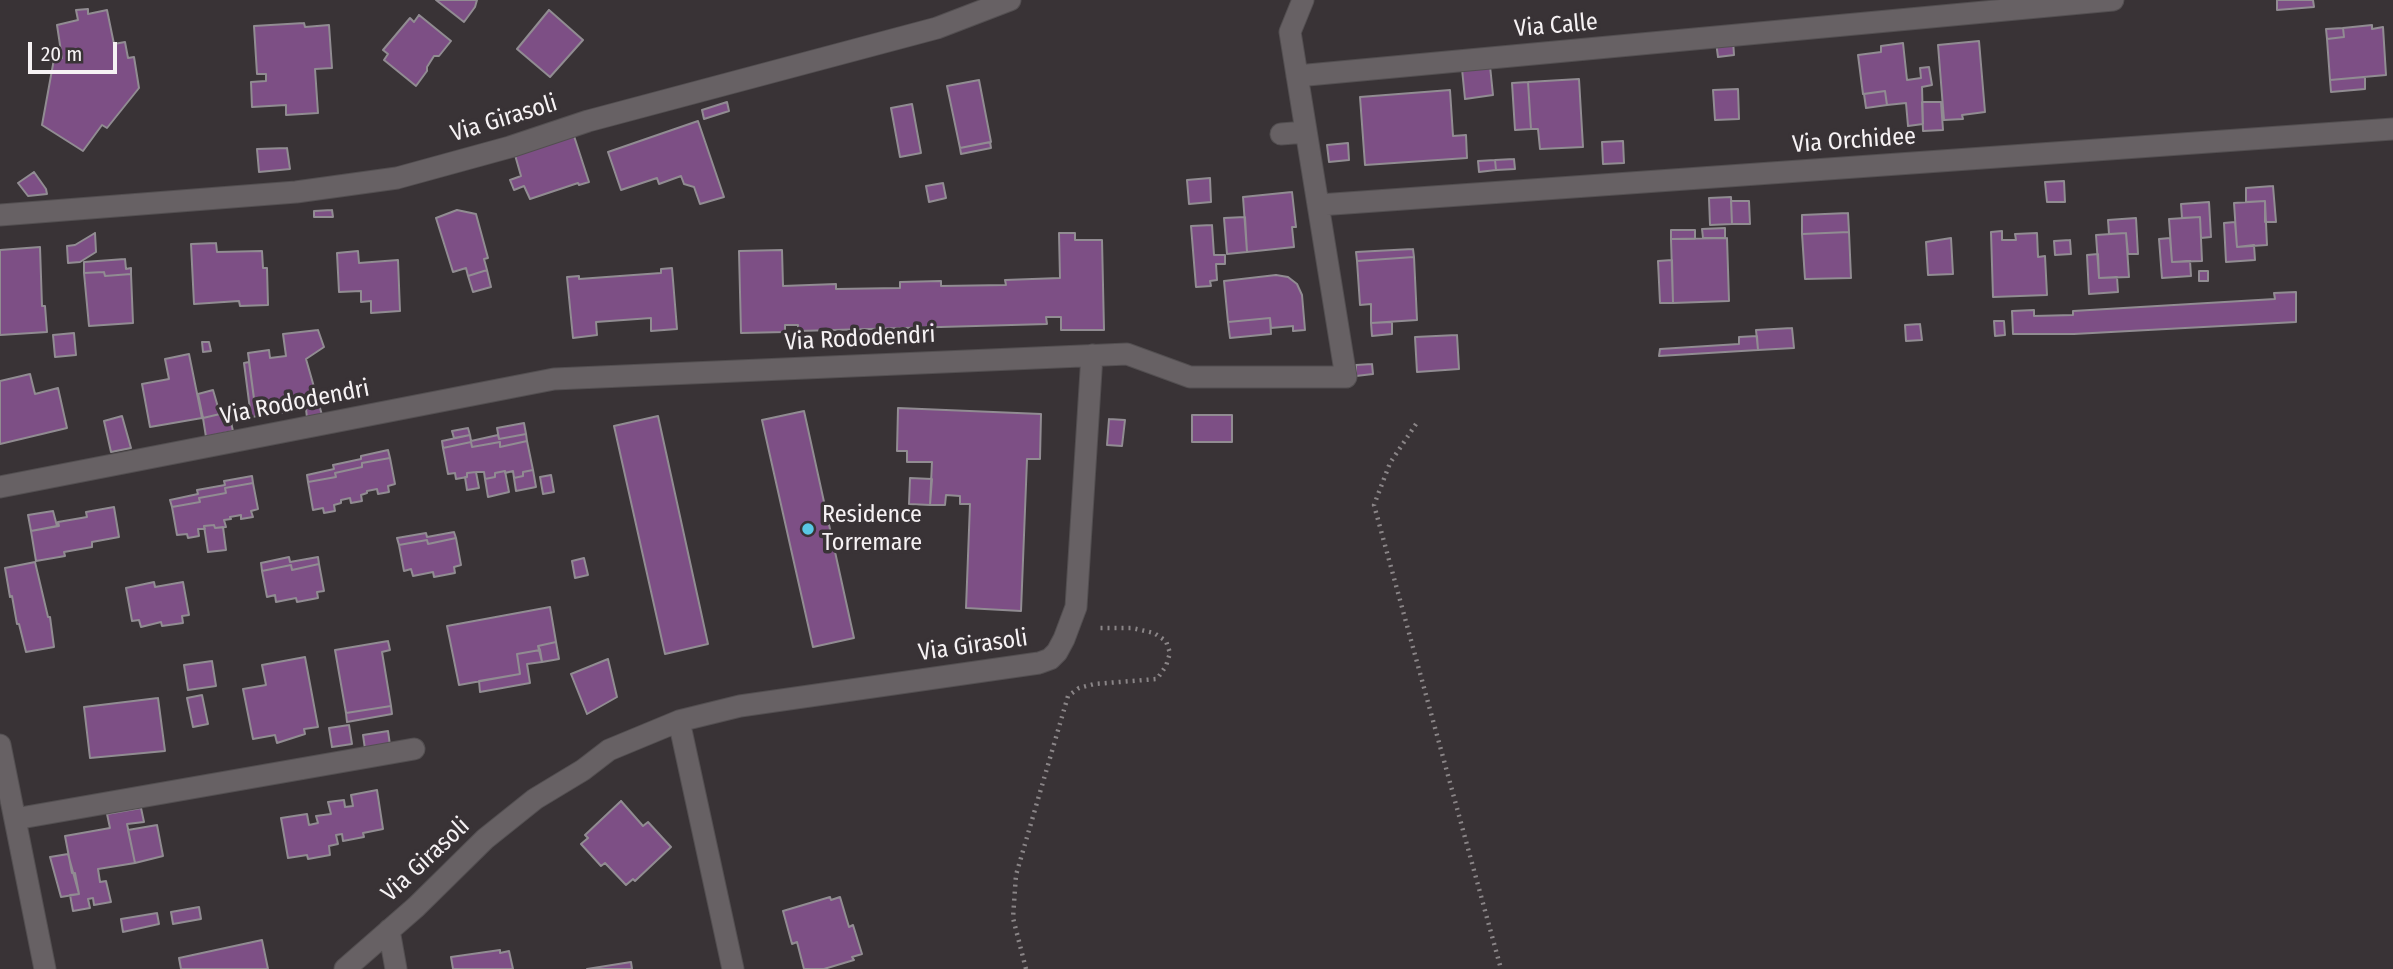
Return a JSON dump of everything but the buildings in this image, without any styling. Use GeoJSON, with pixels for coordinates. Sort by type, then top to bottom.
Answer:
{"type":"FeatureCollection","features":[{"type":"Feature","properties":{"kind":"street","name":"Via Girasoli"},"geometry":{"type":"LineString","coordinates":[[0,215],[296,192],[397,178],[510,147],[588,121],[937,28],[1010,0]]}},
{"type":"Feature","properties":{"kind":"street","name":"Via Rododendri"},"geometry":{"type":"LineString","coordinates":[[0,487],[554,379],[1127,354],[1190,377],[1346,377],[1290,32],[1303,0]]}},
{"type":"Feature","properties":{"kind":"street","name":"Via Calle"},"geometry":{"type":"LineString","coordinates":[[1297,76],[2113,0]]}},
{"type":"Feature","properties":{"kind":"street","name":"Via Orchidee"},"geometry":{"type":"LineString","coordinates":[[1319,205],[2393,129]]}},
{"type":"Feature","properties":{"kind":"street"},"geometry":{"type":"LineString","coordinates":[[1281,134],[1306,132]]}},
{"type":"Feature","properties":{"kind":"street","name":"Via Girasoli"},"geometry":{"type":"LineString","coordinates":[[345,969],[485,839],[535,799],[583,770],[609,750],[679,722],[740,706],[1039,663],[1050,659],[1064,639],[1076,607],[1092,355]]}},
{"type":"Feature","properties":{"kind":"street"},"geometry":{"type":"LineString","coordinates":[[679,722],[733,969]]}},
{"type":"Feature","properties":{"kind":"street"},"geometry":{"type":"LineString","coordinates":[[0,745],[45,969]]}},
{"type":"Feature","properties":{"kind":"street"},"geometry":{"type":"LineString","coordinates":[[15,819],[414,750]]}},
{"type":"Feature","properties":{"kind":"street","name":"Via Girasoli"},"geometry":{"type":"LineString","coordinates":[[389,930],[396,969]]}},
{"type":"Feature","properties":{"kind":"path"},"geometry":{"type":"LineString","coordinates":[[1416,424],[1390,463],[1374,505],[1501,969]]}},
{"type":"Feature","properties":{"kind":"path"},"geometry":{"type":"LineString","coordinates":[[1026,969],[1013,918],[1016,875],[1068,696],[1079,688],[1094,684],[1157,679],[1166,666],[1170,653],[1166,641],[1154,633],[1132,628],[1100,628]]}},
{"type":"Feature","properties":{"kind":"place","name":"Residence Torremare"},"geometry":{"type":"Point","coordinates":[808,529]}}]}
